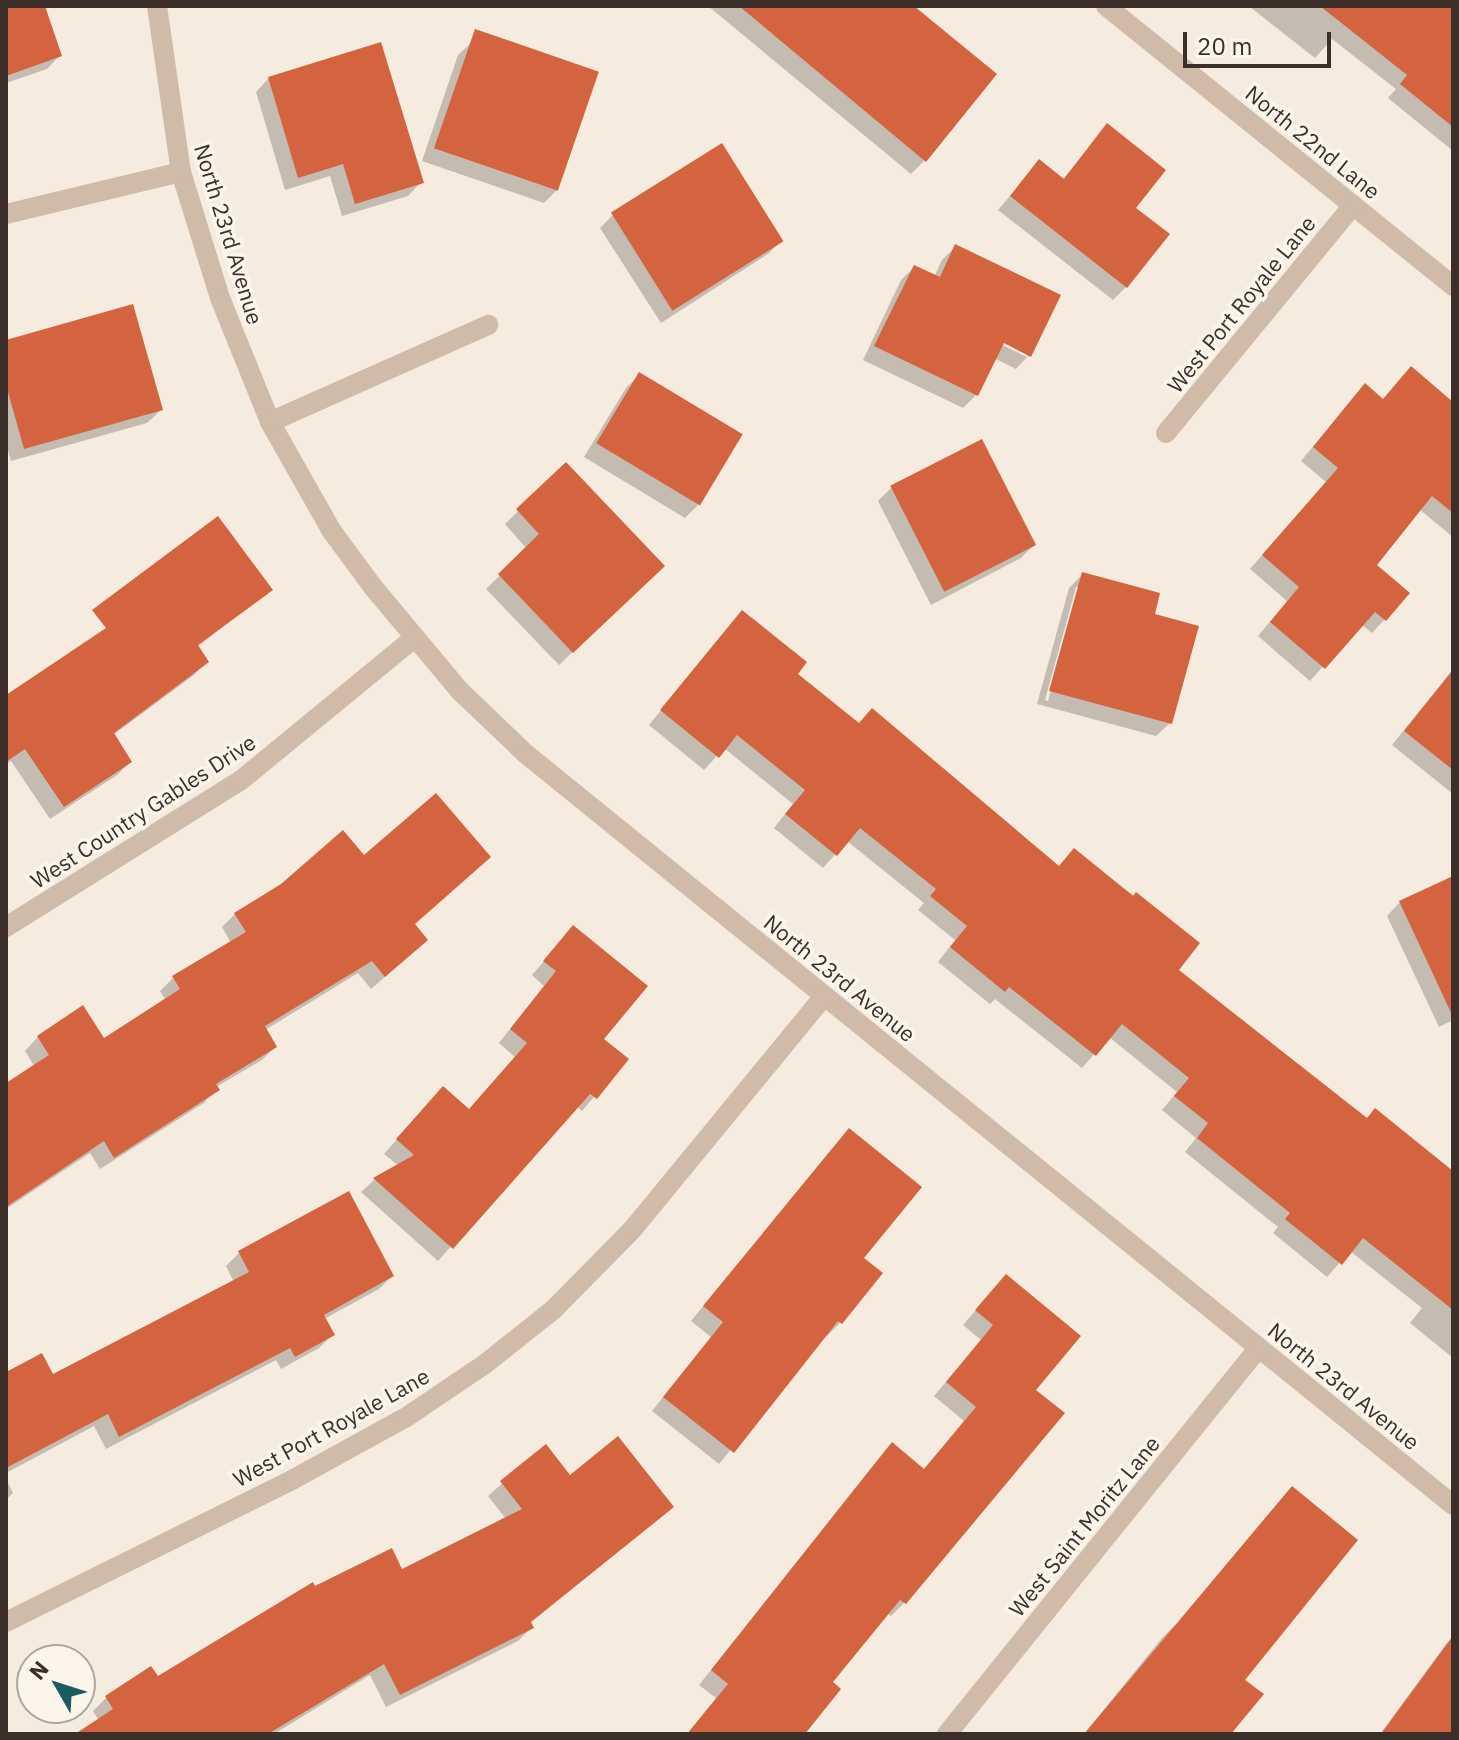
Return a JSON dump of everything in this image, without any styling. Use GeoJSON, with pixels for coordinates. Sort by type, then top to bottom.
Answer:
{"type":"FeatureCollection","features":[{"type":"Feature","properties":{"kind":"street","name":"North 23rd Avenue"},"geometry":{"type":"LineString","coordinates":[[157,6],[181,172],[220,298],[270,422],[331,530],[414,638],[460,691],[526,754],[1453,1505]]}},
{"type":"Feature","properties":{"kind":"street","name":"North 22nd Lane"},"geometry":{"type":"LineString","coordinates":[[1106,6],[1453,286]]}},
{"type":"Feature","properties":{"kind":"street"},"geometry":{"type":"LineString","coordinates":[[6,214],[181,172]]}},
{"type":"Feature","properties":{"kind":"street","name":"West Port Royale Lane"},"geometry":{"type":"LineString","coordinates":[[1166,433],[1353,205]]}},
{"type":"Feature","properties":{"kind":"street"},"geometry":{"type":"LineString","coordinates":[[270,422],[488,325]]}},
{"type":"Feature","properties":{"kind":"street","name":"West Country Gables Drive"},"geometry":{"type":"LineString","coordinates":[[6,927],[240,781],[414,638]]}},
{"type":"Feature","properties":{"kind":"street","name":"West Port Royale Lane"},"geometry":{"type":"LineString","coordinates":[[6,1622],[292,1480],[405,1418],[485,1364],[553,1310],[632,1230],[693,1161],[824,996]]}},
{"type":"Feature","properties":{"kind":"street","name":"West Saint Moritz Lane"},"geometry":{"type":"LineString","coordinates":[[947,1734],[1259,1348]]}},
{"type":"Feature","properties":{"kind":"building"},"geometry":{"type":"Polygon","coordinates":[[[6,6],[45,6],[62,56],[6,76],[6,6]]]}},
{"type":"Feature","properties":{"kind":"building"},"geometry":{"type":"Polygon","coordinates":[[[739,6],[914,6],[997,74],[926,162],[739,6]]]}},
{"type":"Feature","properties":{"kind":"building"},"geometry":{"type":"Polygon","coordinates":[[[1320,6],[1453,6],[1453,127],[1400,84],[1407,75],[1320,6]]]}},
{"type":"Feature","properties":{"kind":"building"},"geometry":{"type":"Polygon","coordinates":[[[475,29],[599,72],[558,191],[434,148],[475,29]]]}},
{"type":"Feature","properties":{"kind":"building"},"geometry":{"type":"Polygon","coordinates":[[[381,42],[424,183],[355,204],[343,164],[298,178],[268,77],[381,42]]]}},
{"type":"Feature","properties":{"kind":"building"},"geometry":{"type":"Polygon","coordinates":[[[1107,123],[1166,170],[1136,208],[1170,234],[1127,288],[1010,196],[1039,159],[1064,179],[1107,123]]]}},
{"type":"Feature","properties":{"kind":"building"},"geometry":{"type":"Polygon","coordinates":[[[722,143],[783,241],[672,311],[611,212],[722,143]]]}},
{"type":"Feature","properties":{"kind":"building"},"geometry":{"type":"Polygon","coordinates":[[[955,244],[1061,295],[1031,357],[1004,343],[978,396],[874,346],[914,265],[940,277],[955,244]]]}},
{"type":"Feature","properties":{"kind":"building"},"geometry":{"type":"Polygon","coordinates":[[[133,304],[163,410],[24,449],[6,385],[6,340],[133,304]]]}},
{"type":"Feature","properties":{"kind":"building"},"geometry":{"type":"Polygon","coordinates":[[[1411,366],[1453,402],[1453,513],[1432,496],[1377,565],[1410,593],[1386,621],[1375,612],[1325,669],[1270,622],[1299,587],[1262,555],[1338,468],[1313,447],[1365,383],[1383,399],[1411,366]]]}},
{"type":"Feature","properties":{"kind":"building"},"geometry":{"type":"Polygon","coordinates":[[[639,372],[743,434],[700,505],[596,443],[639,372]]]}},
{"type":"Feature","properties":{"kind":"building"},"geometry":{"type":"Polygon","coordinates":[[[982,439],[1036,545],[944,592],[890,486],[982,439]]]}},
{"type":"Feature","properties":{"kind":"building"},"geometry":{"type":"Polygon","coordinates":[[[566,462],[665,566],[573,653],[498,574],[539,534],[516,509],[566,462]]]}},
{"type":"Feature","properties":{"kind":"building"},"geometry":{"type":"Polygon","coordinates":[[[218,516],[273,590],[198,645],[209,662],[114,733],[132,762],[64,807],[25,749],[6,762],[6,695],[106,628],[92,610],[218,516]]]}},
{"type":"Feature","properties":{"kind":"building"},"geometry":{"type":"Polygon","coordinates":[[[1082,572],[1160,593],[1155,614],[1199,626],[1172,724],[1049,691],[1082,572]]]}},
{"type":"Feature","properties":{"kind":"building"},"geometry":{"type":"Polygon","coordinates":[[[742,610],[807,662],[798,674],[859,723],[872,708],[1059,866],[1074,848],[1133,896],[1136,892],[1200,943],[1179,970],[1367,1118],[1375,1108],[1453,1171],[1453,1310],[1363,1238],[1342,1265],[1285,1219],[1290,1213],[1197,1138],[1208,1123],[1174,1096],[1189,1078],[1122,1024],[1096,1056],[1009,987],[1005,992],[950,947],[967,926],[930,896],[936,889],[860,828],[837,856],[785,814],[805,790],[737,735],[719,758],[660,710],[742,610]]]}},
{"type":"Feature","properties":{"kind":"building"},"geometry":{"type":"Polygon","coordinates":[[[1453,670],[1453,770],[1404,731],[1453,670]]]}},
{"type":"Feature","properties":{"kind":"building"},"geometry":{"type":"Polygon","coordinates":[[[436,793],[491,857],[415,924],[428,940],[385,977],[372,961],[265,1026],[277,1047],[216,1084],[220,1090],[114,1158],[104,1141],[6,1207],[6,1083],[49,1055],[37,1036],[83,1005],[104,1038],[180,989],[172,976],[246,932],[234,913],[281,884],[343,830],[364,855],[436,793]]]}},
{"type":"Feature","properties":{"kind":"building"},"geometry":{"type":"Polygon","coordinates":[[[1453,876],[1453,1017],[1399,901],[1453,876]]]}},
{"type":"Feature","properties":{"kind":"building"},"geometry":{"type":"Polygon","coordinates":[[[573,925],[648,986],[604,1039],[629,1059],[597,1099],[590,1094],[453,1249],[373,1178],[414,1155],[396,1139],[443,1086],[469,1109],[527,1043],[510,1029],[556,971],[543,961],[573,925]]]}},
{"type":"Feature","properties":{"kind":"building"},"geometry":{"type":"Polygon","coordinates":[[[849,1128],[922,1187],[864,1258],[883,1273],[842,1324],[838,1321],[734,1453],[663,1397],[723,1322],[703,1306],[849,1128]]]}},
{"type":"Feature","properties":{"kind":"building"},"geometry":{"type":"Polygon","coordinates":[[[349,1191],[394,1276],[324,1315],[335,1335],[295,1357],[290,1348],[119,1437],[108,1414],[6,1468],[6,1372],[42,1353],[53,1374],[249,1272],[238,1251],[349,1191]]]}},
{"type":"Feature","properties":{"kind":"building"},"geometry":{"type":"Polygon","coordinates":[[[1006,1274],[1081,1336],[1036,1390],[1065,1413],[906,1604],[900,1600],[833,1682],[841,1689],[805,1734],[687,1734],[728,1684],[711,1670],[892,1442],[924,1469],[976,1407],[946,1382],[993,1325],[975,1310],[1006,1274]]]}},
{"type":"Feature","properties":{"kind":"building"},"geometry":{"type":"Polygon","coordinates":[[[618,1436],[674,1507],[531,1622],[534,1628],[400,1695],[384,1664],[268,1734],[75,1734],[90,1724],[96,1724],[96,1720],[113,1709],[105,1696],[151,1666],[158,1676],[313,1582],[315,1586],[392,1548],[402,1569],[522,1509],[500,1481],[546,1444],[570,1475],[618,1436]]]}},
{"type":"Feature","properties":{"kind":"building"},"geometry":{"type":"Polygon","coordinates":[[[1292,1486],[1358,1540],[1245,1680],[1264,1694],[1231,1734],[1084,1734],[1292,1486]]]}},
{"type":"Feature","properties":{"kind":"building"},"geometry":{"type":"Polygon","coordinates":[[[1453,1636],[1453,1734],[1381,1734],[1453,1636]]]}}]}
